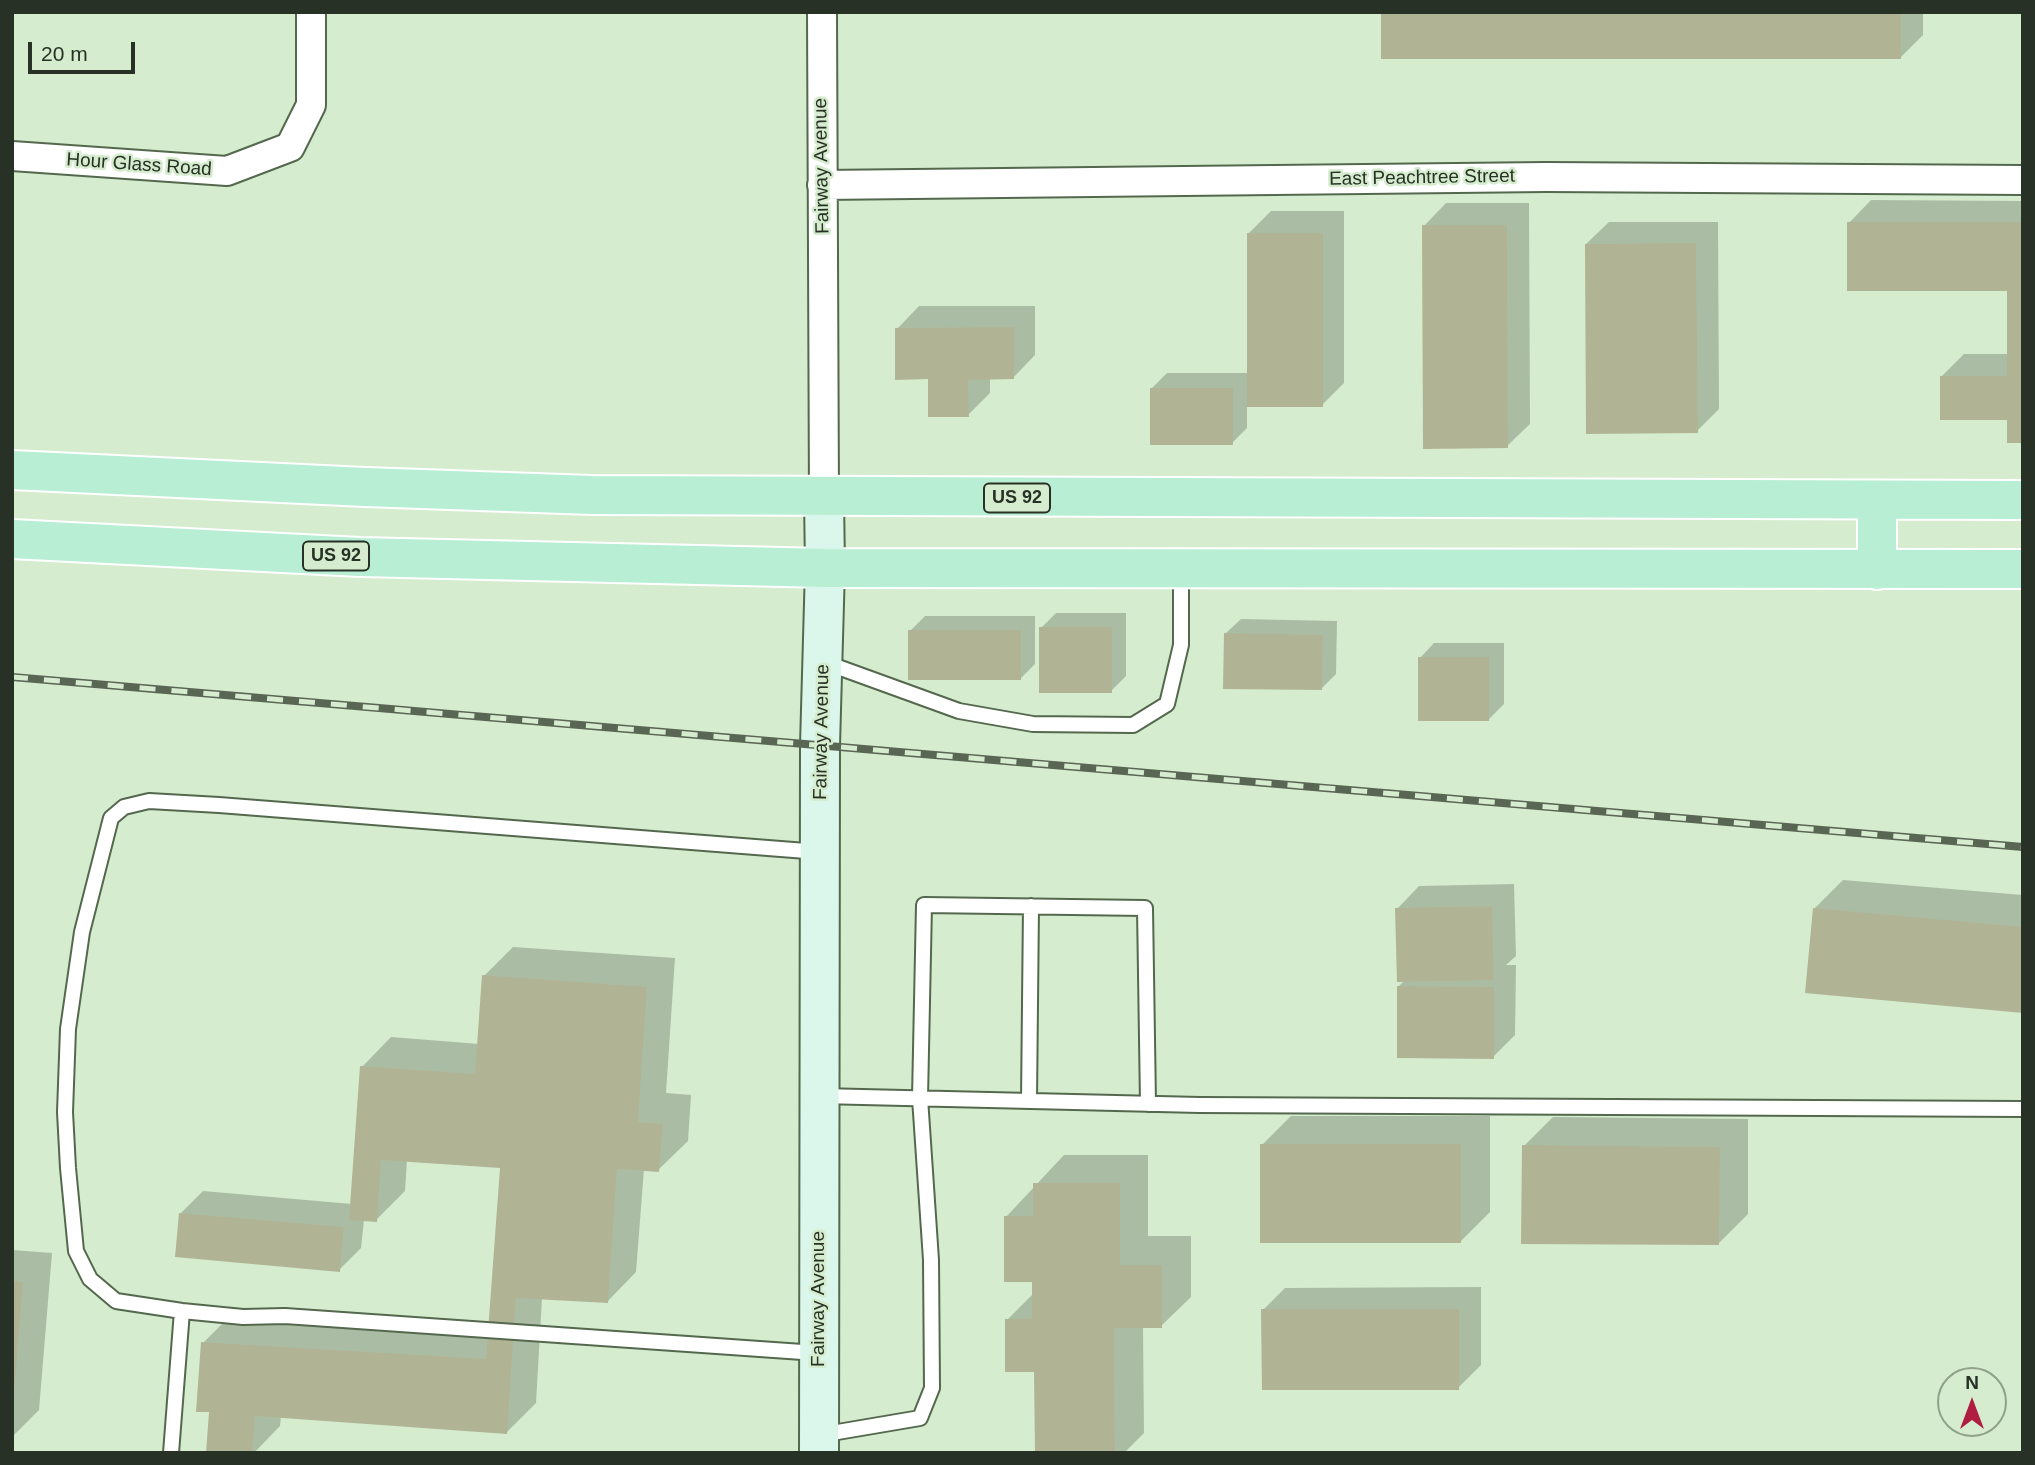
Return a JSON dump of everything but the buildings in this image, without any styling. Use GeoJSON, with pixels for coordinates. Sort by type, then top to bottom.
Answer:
{"type":"FeatureCollection","features":[{"type":"Feature","properties":{"kind":"main road","name":"US 92"},"geometry":{"type":"LineString","coordinates":[[12,470],[592,495],[824,498],[2023,500]]}},
{"type":"Feature","properties":{"kind":"main road"},"geometry":{"type":"LineString","coordinates":[[1877,500],[1877,570]]}},
{"type":"Feature","properties":{"kind":"main road","name":"US 92"},"geometry":{"type":"LineString","coordinates":[[12,539],[360,557],[825,568],[2023,569]]}},
{"type":"Feature","properties":{"kind":"street","name":"Hour Glass Road"},"geometry":{"type":"LineString","coordinates":[[12,156],[227,171],[290,147],[311,105],[311,12]]}},
{"type":"Feature","properties":{"kind":"street","name":"Fairway Avenue"},"geometry":{"type":"LineString","coordinates":[[819,1444],[825,568],[822,12]]}},
{"type":"Feature","properties":{"kind":"street","name":"East Peachtree Street"},"geometry":{"type":"LineString","coordinates":[[822,185],[1546,177],[2023,180]]}},
{"type":"Feature","properties":{"kind":"lane"},"geometry":{"type":"LineString","coordinates":[[823,662],[959,711],[1033,724],[1133,725],[1167,704],[1181,645],[1181,569]]}},
{"type":"Feature","properties":{"kind":"lane"},"geometry":{"type":"LineString","coordinates":[[819,1353],[285,1316],[243,1317],[116,1301],[90,1279],[76,1251],[65,1112],[68,1029],[82,932],[110,818],[124,807],[149,801],[219,805],[821,853]]}},
{"type":"Feature","properties":{"kind":"lane"},"geometry":{"type":"LineString","coordinates":[[819,1444],[920,1418],[932,1388],[932,1260],[920,1098],[924,905],[1145,908],[1148,1104]]}},
{"type":"Feature","properties":{"kind":"lane"},"geometry":{"type":"LineString","coordinates":[[1029,1101],[1031,906]]}},
{"type":"Feature","properties":{"kind":"lane"},"geometry":{"type":"LineString","coordinates":[[820,1096],[1148,1104],[2023,1109]]}},
{"type":"Feature","properties":{"kind":"lane"},"geometry":{"type":"LineString","coordinates":[[172,1453],[182,1311]]}},
{"type":"Feature","properties":{"kind":"railway"},"geometry":{"type":"LineString","coordinates":[[12,677],[2023,847]]}}]}
